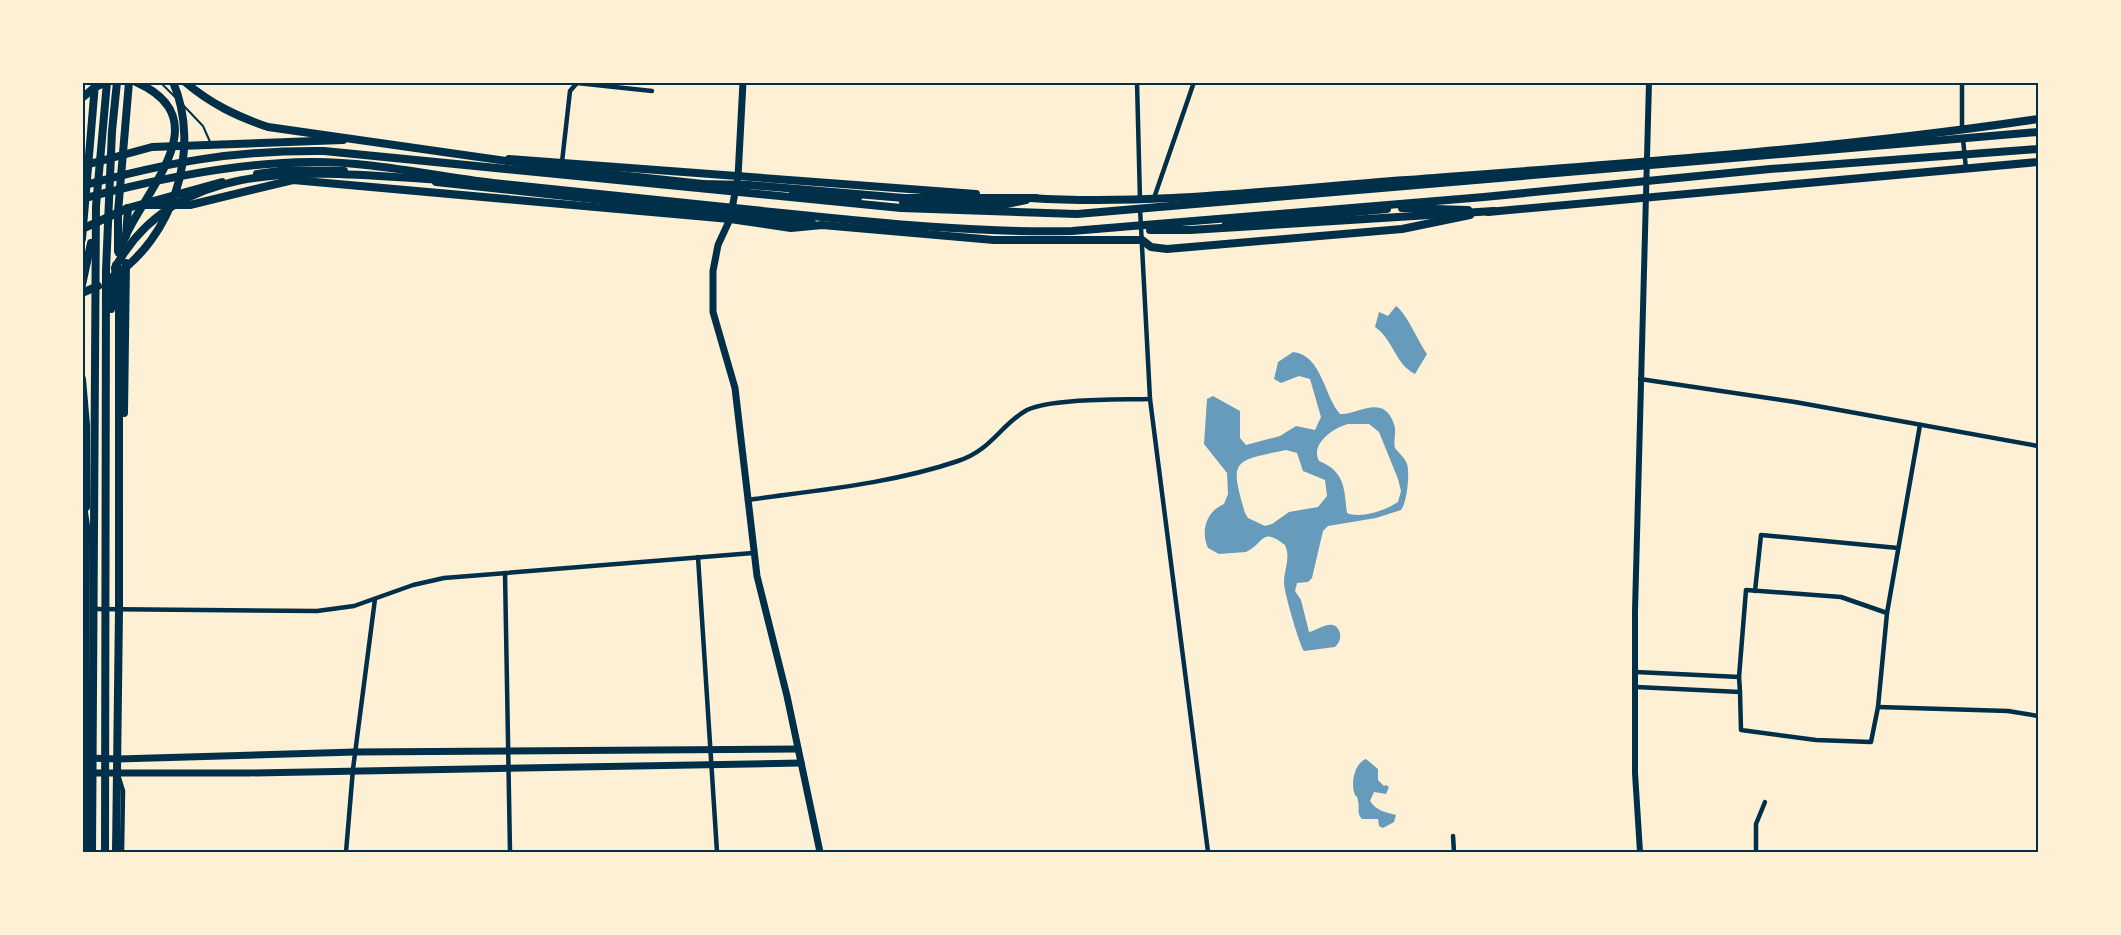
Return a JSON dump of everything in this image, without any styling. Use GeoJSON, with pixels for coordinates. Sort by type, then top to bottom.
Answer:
{"type":"FeatureCollection","features":[{"type":"Feature","properties":{"kind":"highway"},"geometry":{"type":"LineString","coordinates":[[82,98],[95,87],[107,82],[96,206],[92,852]]}},
{"type":"Feature","properties":{"kind":"highway"},"geometry":{"type":"LineString","coordinates":[[105,852],[106,248],[117,82]]}},
{"type":"Feature","properties":{"kind":"highway"},"geometry":{"type":"LineString","coordinates":[[105,441],[111,292],[116,268],[129,226],[159,181],[173,151],[175,124],[164,101],[153,90],[136,82]]}},
{"type":"Feature","properties":{"kind":"highway"},"geometry":{"type":"LineString","coordinates":[[82,293],[121,271],[146,247],[173,200],[183,168],[185,130],[180,98],[173,82]]}},
{"type":"Feature","properties":{"kind":"highway"},"geometry":{"type":"LineString","coordinates":[[185,82],[207,101],[236,116],[268,127],[505,159],[630,180]]}},
{"type":"Feature","properties":{"kind":"highway"},"geometry":{"type":"LineString","coordinates":[[82,186],[150,167],[211,156],[268,151],[359,153],[901,208],[1077,214],[2038,132]]}},
{"type":"Feature","properties":{"kind":"highway"},"geometry":{"type":"LineString","coordinates":[[82,199],[147,182],[267,164],[363,164],[490,182],[900,225],[1031,232],[1119,228],[1770,170],[2038,149]]}},
{"type":"Feature","properties":{"kind":"highway"},"geometry":{"type":"LineString","coordinates":[[116,268],[135,236],[175,203],[204,189],[240,181],[329,173],[490,182]]}},
{"type":"Feature","properties":{"kind":"highway"},"geometry":{"type":"LineString","coordinates":[[676,186],[749,185],[904,198],[972,200],[1036,198]]}},
{"type":"Feature","properties":{"kind":"highway"},"geometry":{"type":"LineString","coordinates":[[82,285],[96,206]]}},
{"type":"Feature","properties":{"kind":"highway"},"geometry":{"type":"LineString","coordinates":[[1119,228],[1190,230],[1494,211]]}},
{"type":"Feature","properties":{"kind":"highway"},"geometry":{"type":"LineString","coordinates":[[82,498],[92,571]]}},
{"type":"Feature","properties":{"kind":"main road"},"geometry":{"type":"LineString","coordinates":[[82,238],[85,164],[95,82]]}},
{"type":"Feature","properties":{"kind":"main road"},"geometry":{"type":"LineString","coordinates":[[116,852],[119,610],[118,212],[129,82]]}},
{"type":"Feature","properties":{"kind":"main road"},"geometry":{"type":"LineString","coordinates":[[743,82],[738,177],[730,216],[718,245],[712,271],[713,312],[735,388],[753,553],[762,601],[798,749],[819,852]]}},
{"type":"Feature","properties":{"kind":"main road"},"geometry":{"type":"LineString","coordinates":[[491,159],[525,158],[738,177],[1036,198],[1154,198],[1648,161],[1962,130],[2038,119]]}},
{"type":"Feature","properties":{"kind":"main road"},"geometry":{"type":"LineString","coordinates":[[85,164],[152,147],[373,140],[491,159],[736,188],[951,205],[997,206],[1036,198]]}},
{"type":"Feature","properties":{"kind":"main road"},"geometry":{"type":"LineString","coordinates":[[264,173],[292,180],[994,240],[1142,240],[1151,247],[1167,249],[1402,229],[1494,211],[2038,162]]}},
{"type":"Feature","properties":{"kind":"main road"},"geometry":{"type":"LineString","coordinates":[[83,229],[128,208],[196,187],[264,173],[328,170],[730,216]]}},
{"type":"Feature","properties":{"kind":"main road"},"geometry":{"type":"LineString","coordinates":[[389,176],[406,189]]}},
{"type":"Feature","properties":{"kind":"main road"},"geometry":{"type":"LineString","coordinates":[[141,205],[190,206],[292,180]]}},
{"type":"Feature","properties":{"kind":"main road"},"geometry":{"type":"LineString","coordinates":[[1142,240],[1149,232],[1408,207],[1494,211]]}},
{"type":"Feature","properties":{"kind":"main road"},"geometry":{"type":"LineString","coordinates":[[119,480],[123,452],[128,208]]}},
{"type":"Feature","properties":{"kind":"main road"},"geometry":{"type":"LineString","coordinates":[[82,379],[86,609],[85,852]]}},
{"type":"Feature","properties":{"kind":"main road"},"geometry":{"type":"LineString","coordinates":[[84,757],[118,759],[355,752],[798,749]]}},
{"type":"Feature","properties":{"kind":"main road"},"geometry":{"type":"LineString","coordinates":[[84,773],[248,773],[353,769],[801,763]]}},
{"type":"Feature","properties":{"kind":"street"},"geometry":{"type":"LineString","coordinates":[[1137,82],[1150,399],[1208,852]]}},
{"type":"Feature","properties":{"kind":"street"},"geometry":{"type":"LineString","coordinates":[[1154,198],[1194,82]]}},
{"type":"Feature","properties":{"kind":"street"},"geometry":{"type":"LineString","coordinates":[[1640,852],[1635,773],[1636,672],[1644,197],[1648,161],[1649,82]]}},
{"type":"Feature","properties":{"kind":"street"},"geometry":{"type":"LineString","coordinates":[[1962,82],[1962,130],[1966,169]]}},
{"type":"Feature","properties":{"kind":"street"},"geometry":{"type":"LineString","coordinates":[[562,162],[570,91],[577,83],[652,91]]}},
{"type":"Feature","properties":{"kind":"street"},"geometry":{"type":"LineString","coordinates":[[1640,379],[1795,402],[2038,446]]}},
{"type":"Feature","properties":{"kind":"street"},"geometry":{"type":"LineString","coordinates":[[747,500],[893,480],[959,461],[989,445],[1015,419],[1035,407],[1150,399]]}},
{"type":"Feature","properties":{"kind":"street"},"geometry":{"type":"LineString","coordinates":[[1887,613],[1841,597],[1746,590],[1739,677],[1741,730],[1816,740],[1871,742],[1878,706],[1887,613],[1920,425]]}},
{"type":"Feature","properties":{"kind":"street"},"geometry":{"type":"LineString","coordinates":[[1755,591],[1761,535],[1898,548]]}},
{"type":"Feature","properties":{"kind":"street"},"geometry":{"type":"LineString","coordinates":[[86,609],[298,613],[345,607],[435,580],[753,553]]}},
{"type":"Feature","properties":{"kind":"street"},"geometry":{"type":"LineString","coordinates":[[698,557],[717,852]]}},
{"type":"Feature","properties":{"kind":"street"},"geometry":{"type":"LineString","coordinates":[[505,573],[510,852]]}},
{"type":"Feature","properties":{"kind":"street"},"geometry":{"type":"LineString","coordinates":[[346,852],[353,769],[375,599]]}},
{"type":"Feature","properties":{"kind":"street"},"geometry":{"type":"LineString","coordinates":[[1636,672],[1739,677]]}},
{"type":"Feature","properties":{"kind":"street"},"geometry":{"type":"LineString","coordinates":[[1636,687],[1740,692]]}},
{"type":"Feature","properties":{"kind":"street"},"geometry":{"type":"LineString","coordinates":[[1878,706],[2008,711],[2038,716]]}},
{"type":"Feature","properties":{"kind":"street"},"geometry":{"type":"LineString","coordinates":[[117,772],[123,791],[122,852]]}},
{"type":"Feature","properties":{"kind":"street"},"geometry":{"type":"LineString","coordinates":[[1756,852],[1758,816],[1765,802]]}},
{"type":"Feature","properties":{"kind":"street"},"geometry":{"type":"LineString","coordinates":[[1453,836],[1454,852]]}},
{"type":"Feature","properties":{"kind":"lane"},"geometry":{"type":"LineString","coordinates":[[160,82],[203,126],[211,144]]}},
{"type":"Feature","properties":{"kind":"water"},"geometry":{"type":"Polygon","coordinates":[[[1396,306],[1408,321],[1427,354],[1415,374],[1408,370],[1386,338],[1375,327],[1379,312],[1388,316],[1396,306]]]}},
{"type":"Feature","properties":{"kind":"water"},"geometry":{"type":"Polygon","coordinates":[[[1293,352],[1310,360],[1340,414],[1377,407],[1384,410],[1394,424],[1395,448],[1407,464],[1407,488],[1401,510],[1376,518],[1328,526],[1323,531],[1312,578],[1308,582],[1297,583],[1295,591],[1301,600],[1309,632],[1326,625],[1334,625],[1340,633],[1335,647],[1304,651],[1302,647],[1292,619],[1284,583],[1287,564],[1285,545],[1267,537],[1246,552],[1219,554],[1208,548],[1206,541],[1205,528],[1209,516],[1224,504],[1228,494],[1227,473],[1204,444],[1207,399],[1213,396],[1240,411],[1240,438],[1246,445],[1280,436],[1296,426],[1315,430],[1321,417],[1310,379],[1299,376],[1281,383],[1274,379],[1278,362],[1293,352]],[[1348,424],[1330,433],[1320,443],[1317,455],[1319,461],[1328,465],[1339,476],[1344,489],[1347,513],[1359,515],[1373,513],[1398,502],[1401,491],[1398,479],[1379,432],[1369,424],[1348,424]],[[1286,450],[1246,461],[1240,465],[1237,472],[1237,482],[1245,513],[1248,518],[1265,526],[1289,512],[1318,507],[1327,496],[1325,480],[1303,471],[1297,453],[1286,450]]]}},
{"type":"Feature","properties":{"kind":"water"},"geometry":{"type":"Polygon","coordinates":[[[1366,759],[1378,769],[1378,780],[1384,786],[1389,787],[1386,794],[1374,792],[1370,801],[1378,809],[1396,815],[1394,822],[1383,828],[1379,826],[1378,819],[1360,817],[1358,799],[1353,788],[1354,778],[1359,764],[1366,759]]]}}]}
